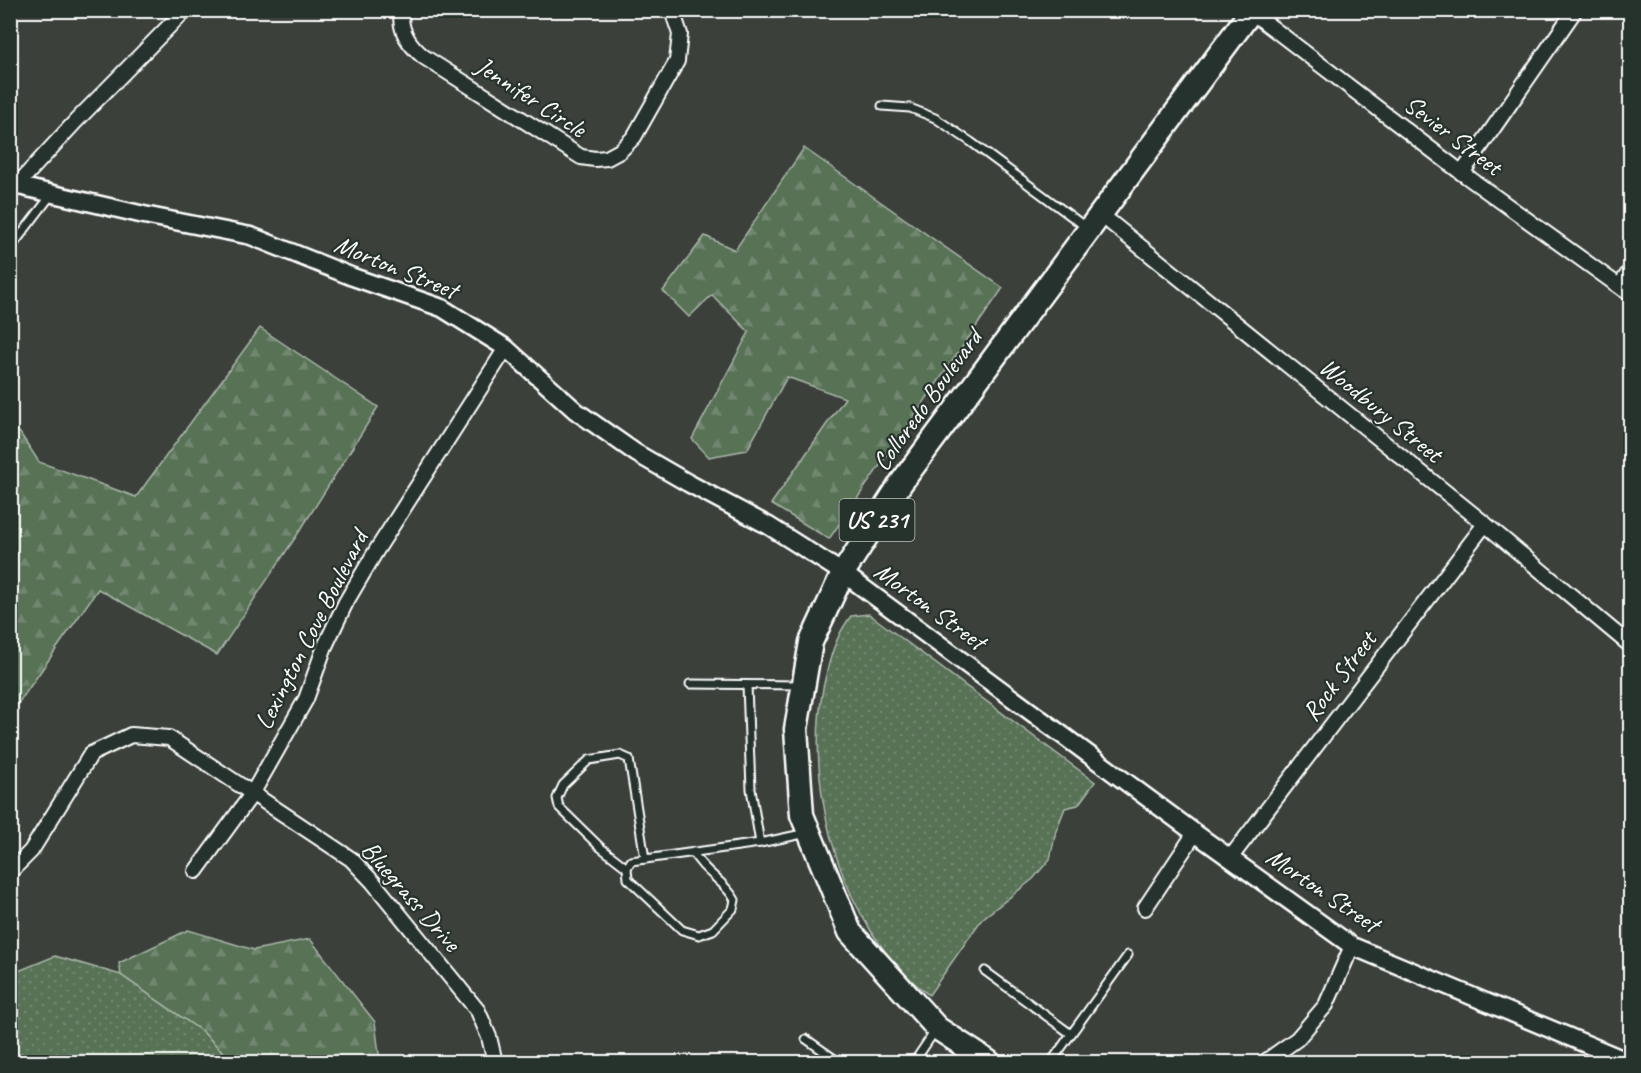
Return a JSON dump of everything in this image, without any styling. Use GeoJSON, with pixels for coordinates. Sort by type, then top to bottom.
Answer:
{"type":"FeatureCollection","features":[{"type":"Feature","properties":{"kind":"highway","name":"Colloredo Boulevard"},"geometry":{"type":"LineString","coordinates":[[989,1062],[937,1028],[850,932],[802,814],[796,729],[811,642],[843,573],[901,483],[1251,11]]}},
{"type":"Feature","properties":{"kind":"street"},"geometry":{"type":"LineString","coordinates":[[14,185],[185,10]]}},
{"type":"Feature","properties":{"kind":"street","name":"Jennifer Circle"},"geometry":{"type":"LineString","coordinates":[[402,10],[401,23],[407,40],[424,57],[582,158],[595,159],[607,158],[620,151],[634,137],[677,61],[680,34],[672,10]]}},
{"type":"Feature","properties":{"kind":"street"},"geometry":{"type":"LineString","coordinates":[[1462,173],[1575,10]]}},
{"type":"Feature","properties":{"kind":"street","name":"Sevier Street"},"geometry":{"type":"LineString","coordinates":[[1251,11],[1462,173],[1625,290]]}},
{"type":"Feature","properties":{"kind":"street","name":"Morton Street"},"geometry":{"type":"LineString","coordinates":[[14,185],[250,236],[353,277],[441,308],[506,348],[576,411],[636,453],[769,526],[843,573],[1352,946],[1629,1062]]}},
{"type":"Feature","properties":{"kind":"street","name":"Woodbury Street"},"geometry":{"type":"LineString","coordinates":[[1094,222],[1485,524],[1629,642]]}},
{"type":"Feature","properties":{"kind":"street"},"geometry":{"type":"LineString","coordinates":[[1625,290],[1630,272]]}},
{"type":"Feature","properties":{"kind":"street","name":"Lexington Cove Boulevard"},"geometry":{"type":"LineString","coordinates":[[196,872],[252,794],[306,699],[325,646],[346,602],[506,348]]}},
{"type":"Feature","properties":{"kind":"street","name":"Rock Street"},"geometry":{"type":"LineString","coordinates":[[1231,857],[1485,524]]}},
{"type":"Feature","properties":{"kind":"street","name":"Bluegrass Drive"},"geometry":{"type":"LineString","coordinates":[[10,872],[31,851],[91,754],[131,735],[169,738],[351,859],[373,882],[478,1011],[489,1037],[495,1062]]}},
{"type":"Feature","properties":{"kind":"street"},"geometry":{"type":"LineString","coordinates":[[1145,908],[1195,833]]}},
{"type":"Feature","properties":{"kind":"street"},"geometry":{"type":"LineString","coordinates":[[1265,1062],[1297,1039],[1326,1005],[1352,946]]}},
{"type":"Feature","properties":{"kind":"lane"},"geometry":{"type":"LineString","coordinates":[[882,106],[910,108],[935,118],[1094,222]]}},
{"type":"Feature","properties":{"kind":"lane"},"geometry":{"type":"LineString","coordinates":[[10,249],[51,194]]}},
{"type":"Feature","properties":{"kind":"lane"},"geometry":{"type":"LineString","coordinates":[[690,684],[803,686]]}},
{"type":"Feature","properties":{"kind":"lane"},"geometry":{"type":"LineString","coordinates":[[747,685],[751,789],[760,843]]}},
{"type":"Feature","properties":{"kind":"lane"},"geometry":{"type":"LineString","coordinates":[[627,868],[600,847],[559,807],[557,798],[563,785],[589,760],[620,755],[629,759],[645,859]]}},
{"type":"Feature","properties":{"kind":"lane"},"geometry":{"type":"LineString","coordinates":[[693,852],[699,864],[732,894],[735,900],[733,909],[713,930],[699,935],[682,930],[628,879],[627,868],[631,861],[693,852],[760,843],[809,832]]}},
{"type":"Feature","properties":{"kind":"lane"},"geometry":{"type":"LineString","coordinates":[[1051,1062],[1128,956]]}},
{"type":"Feature","properties":{"kind":"lane"},"geometry":{"type":"LineString","coordinates":[[985,972],[1071,1034]]}},
{"type":"Feature","properties":{"kind":"lane"},"geometry":{"type":"LineString","coordinates":[[914,1062],[937,1028]]}},
{"type":"Feature","properties":{"kind":"lane"},"geometry":{"type":"LineString","coordinates":[[806,1040],[838,1062]]}},
{"type":"Feature","properties":{"kind":"green space"},"geometry":{"type":"Polygon","coordinates":[[[804,148],[1003,288],[829,539],[771,504],[845,398],[787,377],[747,450],[709,457],[692,439],[749,332],[712,295],[689,317],[663,291],[705,236],[735,250],[804,148]]]}},
{"type":"Feature","properties":{"kind":"green space"},"geometry":{"type":"Polygon","coordinates":[[[260,328],[378,407],[303,526],[217,655],[98,589],[11,714],[11,426],[20,433],[39,462],[136,497],[260,328]]]}},
{"type":"Feature","properties":{"kind":"green space"},"geometry":{"type":"Polygon","coordinates":[[[869,614],[1095,782],[1078,805],[1065,808],[1056,831],[1050,859],[1033,879],[982,919],[929,995],[899,967],[873,934],[852,897],[836,856],[825,814],[819,771],[819,728],[823,688],[833,650],[845,624],[851,616],[869,614]]]}},
{"type":"Feature","properties":{"kind":"green space"},"geometry":{"type":"Polygon","coordinates":[[[188,930],[254,950],[310,939],[375,1022],[380,1062],[233,1062],[203,1032],[121,975],[119,963],[188,930]]]}},
{"type":"Feature","properties":{"kind":"green space"},"geometry":{"type":"Polygon","coordinates":[[[55,956],[121,975],[203,1032],[233,1062],[11,1062],[11,974],[55,956]]]}}]}
